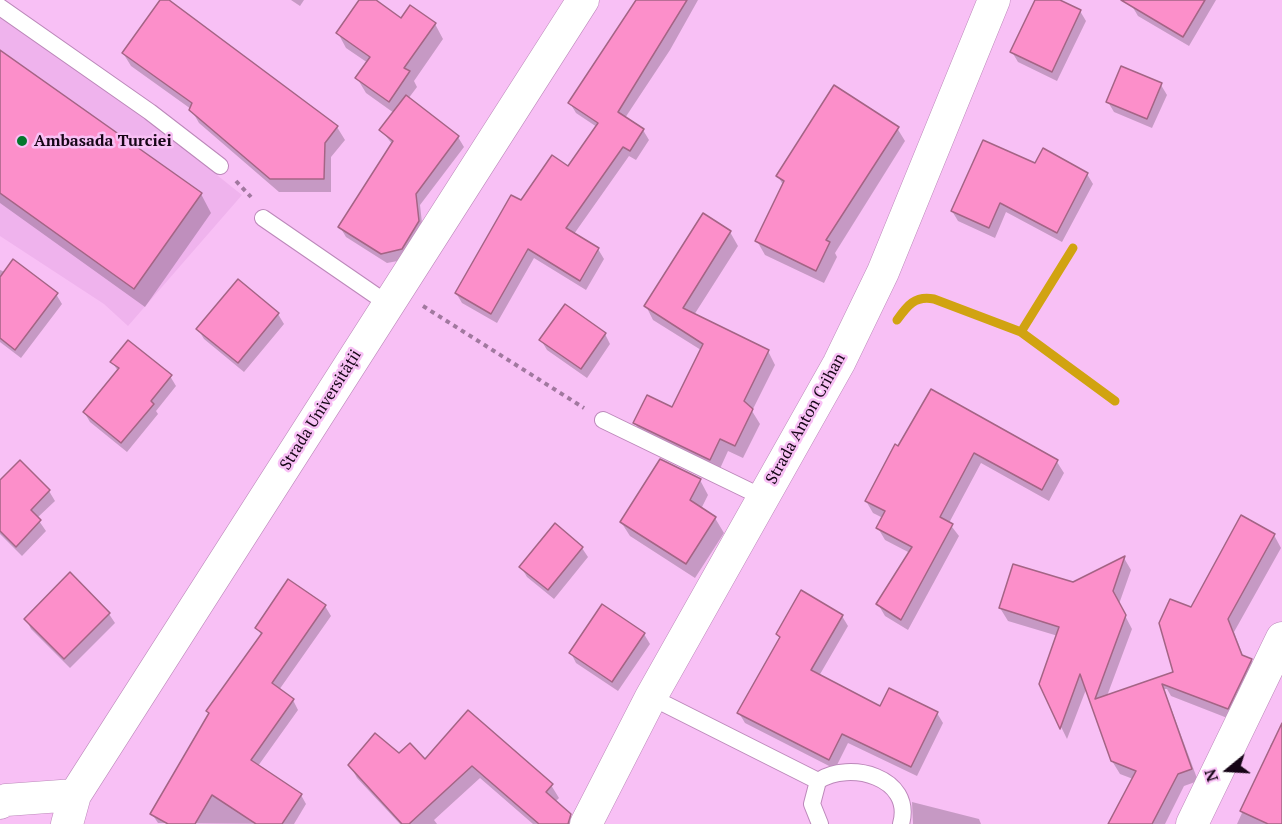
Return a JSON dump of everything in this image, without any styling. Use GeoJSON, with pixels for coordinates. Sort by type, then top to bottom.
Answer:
{"type":"FeatureCollection","features":[{"type":"Feature","properties":{"kind":"street","name":"Strada Universității"},"geometry":{"type":"LineString","coordinates":[[67,824],[75,795],[583,0]]}},
{"type":"Feature","properties":{"kind":"street","name":"Strada Anton Crihan"},"geometry":{"type":"LineString","coordinates":[[586,824],[651,697],[839,363],[883,272],[994,0]]}},
{"type":"Feature","properties":{"kind":"street"},"geometry":{"type":"LineString","coordinates":[[1192,824],[1282,638]]}},
{"type":"Feature","properties":{"kind":"street"},"geometry":{"type":"LineString","coordinates":[[0,803],[6,800],[75,795]]}},
{"type":"Feature","properties":{"kind":"lane"},"geometry":{"type":"LineString","coordinates":[[0,7],[150,112],[220,166]]}},
{"type":"Feature","properties":{"kind":"lane"},"geometry":{"type":"LineString","coordinates":[[263,218],[393,297]]}},
{"type":"Feature","properties":{"kind":"lane"},"geometry":{"type":"LineString","coordinates":[[603,420],[762,497]]}},
{"type":"Feature","properties":{"kind":"lane"},"geometry":{"type":"LineString","coordinates":[[651,697],[818,781]]}},
{"type":"Feature","properties":{"kind":"lane"},"geometry":{"type":"LineString","coordinates":[[820,824],[812,804],[818,781],[832,772],[845,771],[874,776],[886,782],[900,796],[903,807],[901,824]]}},
{"type":"Feature","properties":{"kind":"path"},"geometry":{"type":"LineString","coordinates":[[220,166],[247,191],[263,218]]}},
{"type":"Feature","properties":{"kind":"path"},"geometry":{"type":"LineString","coordinates":[[393,297],[603,420]]}},
{"type":"Feature","properties":{"kind":"shaded area"},"geometry":{"type":"Polygon","coordinates":[[[0,16],[158,128],[242,195],[128,326],[104,304],[0,236],[0,16]]]}},
{"type":"Feature","properties":{"kind":"building"},"geometry":{"type":"Polygon","coordinates":[[[160,0],[169,0],[338,126],[325,143],[324,179],[270,179],[189,110],[192,103],[122,53],[160,0]]]}},
{"type":"Feature","properties":{"kind":"building"},"geometry":{"type":"Polygon","coordinates":[[[359,0],[376,0],[401,18],[410,5],[436,23],[404,68],[410,71],[389,102],[355,78],[370,57],[336,33],[359,0]]]}},
{"type":"Feature","properties":{"kind":"building"},"geometry":{"type":"Polygon","coordinates":[[[636,0],[687,0],[618,112],[644,129],[630,151],[623,147],[566,228],[599,248],[580,281],[528,249],[491,314],[455,293],[511,195],[521,200],[552,155],[568,166],[598,123],[568,103],[636,0]]]}},
{"type":"Feature","properties":{"kind":"building"},"geometry":{"type":"Polygon","coordinates":[[[1035,0],[1060,0],[1081,10],[1052,72],[1010,52],[1035,0]]]}},
{"type":"Feature","properties":{"kind":"building"},"geometry":{"type":"Polygon","coordinates":[[[1121,0],[1205,0],[1183,37],[1121,0]]]}},
{"type":"Feature","properties":{"kind":"building"},"geometry":{"type":"Polygon","coordinates":[[[0,50],[202,193],[134,289],[0,193],[0,50]]]}},
{"type":"Feature","properties":{"kind":"building"},"geometry":{"type":"Polygon","coordinates":[[[1121,66],[1162,83],[1147,119],[1106,102],[1121,66]]]}},
{"type":"Feature","properties":{"kind":"building"},"geometry":{"type":"Polygon","coordinates":[[[834,85],[899,127],[826,240],[830,242],[816,271],[755,241],[784,181],[776,176],[834,85]]]}},
{"type":"Feature","properties":{"kind":"building"},"geometry":{"type":"Polygon","coordinates":[[[406,95],[459,136],[416,194],[419,221],[402,249],[381,254],[338,227],[393,141],[379,130],[406,95]]]}},
{"type":"Feature","properties":{"kind":"building"},"geometry":{"type":"Polygon","coordinates":[[[983,140],[1035,163],[1043,148],[1088,173],[1057,233],[1000,203],[989,228],[951,211],[983,140]]]}},
{"type":"Feature","properties":{"kind":"building"},"geometry":{"type":"Polygon","coordinates":[[[703,213],[731,231],[683,308],[769,350],[744,401],[753,409],[735,446],[720,439],[710,460],[633,423],[647,395],[672,407],[703,344],[644,306],[703,213]]]}},
{"type":"Feature","properties":{"kind":"building"},"geometry":{"type":"Polygon","coordinates":[[[13,259],[58,293],[15,350],[0,338],[0,277],[13,259]]]}},
{"type":"Feature","properties":{"kind":"building"},"geometry":{"type":"Polygon","coordinates":[[[238,279],[279,313],[238,363],[196,329],[238,279]]]}},
{"type":"Feature","properties":{"kind":"building"},"geometry":{"type":"Polygon","coordinates":[[[565,304],[606,333],[581,369],[539,340],[565,304]]]}},
{"type":"Feature","properties":{"kind":"building"},"geometry":{"type":"Polygon","coordinates":[[[128,340],[172,375],[151,401],[154,404],[121,443],[83,412],[119,368],[110,362],[128,340]]]}},
{"type":"Feature","properties":{"kind":"building"},"geometry":{"type":"Polygon","coordinates":[[[931,389],[1058,460],[1042,490],[974,453],[940,517],[953,524],[901,620],[876,604],[912,547],[876,528],[885,511],[865,501],[895,444],[898,446],[931,389]]]}},
{"type":"Feature","properties":{"kind":"building"},"geometry":{"type":"Polygon","coordinates":[[[660,459],[701,479],[690,500],[716,517],[686,564],[620,522],[660,459]]]}},
{"type":"Feature","properties":{"kind":"building"},"geometry":{"type":"Polygon","coordinates":[[[20,460],[50,490],[31,510],[41,520],[16,547],[0,531],[0,480],[20,460]]]}},
{"type":"Feature","properties":{"kind":"building"},"geometry":{"type":"Polygon","coordinates":[[[1241,515],[1275,534],[1228,619],[1242,655],[1252,659],[1228,709],[1162,684],[1192,769],[1178,774],[1152,824],[1108,824],[1136,771],[1111,761],[1080,674],[1060,729],[1039,684],[1059,627],[999,608],[1013,564],[1073,582],[1125,556],[1113,591],[1126,615],[1095,699],[1173,672],[1159,623],[1170,599],[1191,607],[1241,515]]]}},
{"type":"Feature","properties":{"kind":"building"},"geometry":{"type":"Polygon","coordinates":[[[555,523],[583,547],[548,590],[519,567],[555,523]]]}},
{"type":"Feature","properties":{"kind":"building"},"geometry":{"type":"Polygon","coordinates":[[[70,572],[110,613],[64,659],[24,619],[70,572]]]}},
{"type":"Feature","properties":{"kind":"building"},"geometry":{"type":"Polygon","coordinates":[[[288,579],[326,605],[272,683],[294,699],[251,760],[302,794],[282,824],[256,824],[212,795],[195,824],[168,824],[150,814],[209,713],[206,711],[262,633],[255,628],[288,579]]]}},
{"type":"Feature","properties":{"kind":"building"},"geometry":{"type":"Polygon","coordinates":[[[801,590],[843,615],[811,670],[880,706],[889,688],[938,712],[911,767],[842,734],[829,760],[737,713],[780,637],[776,634],[801,590]]]}},
{"type":"Feature","properties":{"kind":"building"},"geometry":{"type":"Polygon","coordinates":[[[602,604],[645,633],[612,682],[569,653],[602,604]]]}},
{"type":"Feature","properties":{"kind":"building"},"geometry":{"type":"Polygon","coordinates":[[[468,710],[553,784],[546,792],[571,814],[568,824],[539,824],[472,766],[409,824],[402,824],[348,765],[375,733],[399,753],[410,743],[425,759],[468,710]]]}},
{"type":"Feature","properties":{"kind":"building"},"geometry":{"type":"Polygon","coordinates":[[[1282,723],[1282,824],[1268,824],[1240,811],[1282,723]]]}},
{"type":"Feature","properties":{"kind":"waterway"},"geometry":{"type":"LineString","coordinates":[[1021,332],[1073,248]]}},
{"type":"Feature","properties":{"kind":"waterway"},"geometry":{"type":"LineString","coordinates":[[897,320],[908,306],[917,300],[934,299],[1021,332],[1115,401]]}},
{"type":"Feature","properties":{"kind":"place","name":"Ambasada Turciei"},"geometry":{"type":"Point","coordinates":[22,141]}}]}
